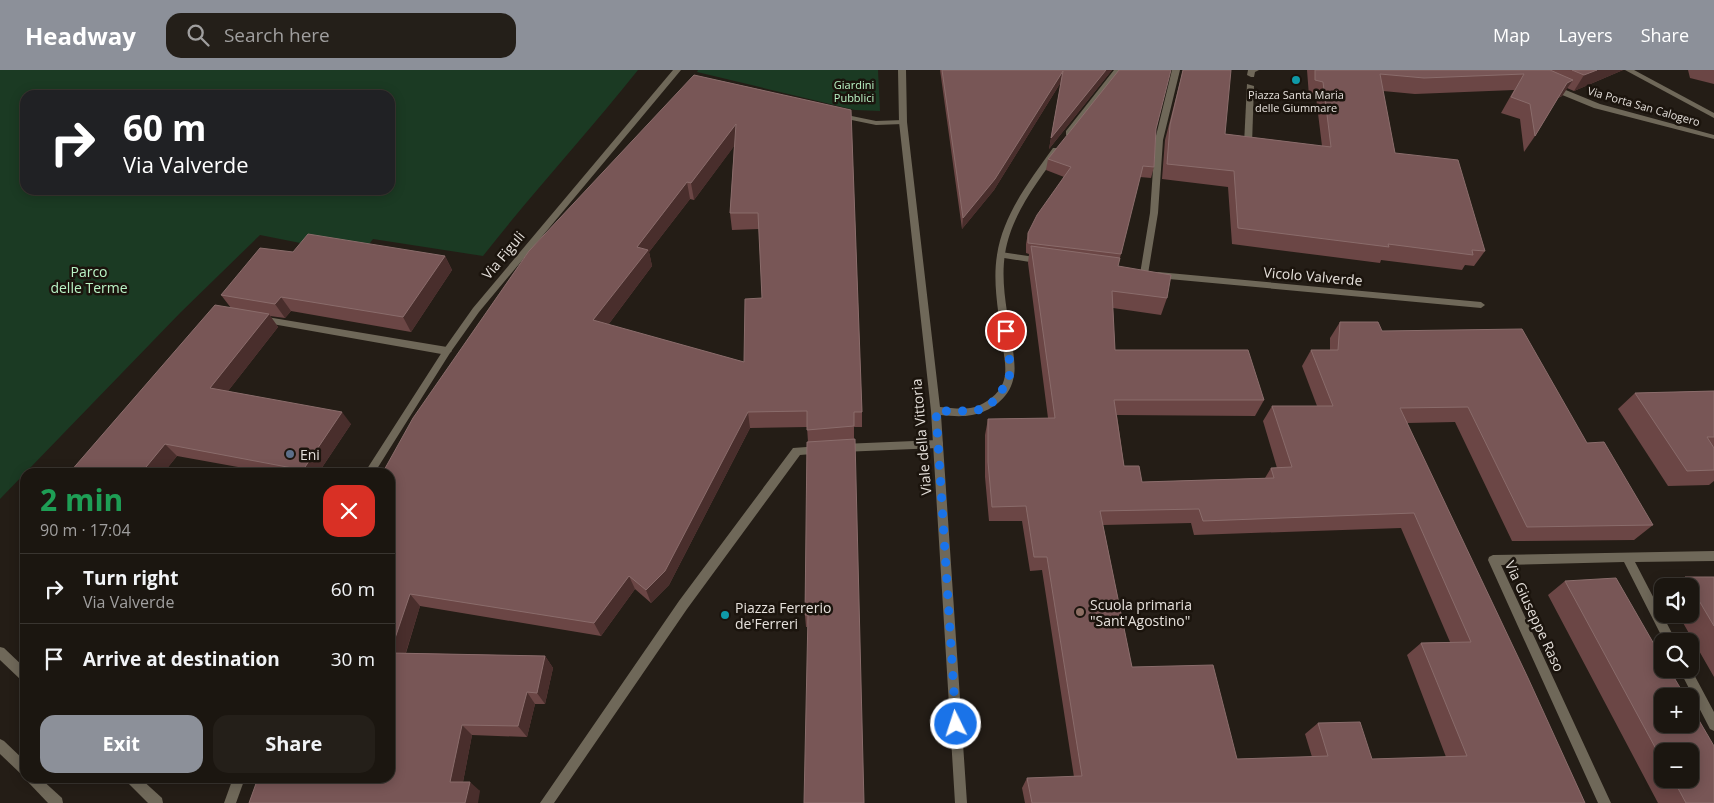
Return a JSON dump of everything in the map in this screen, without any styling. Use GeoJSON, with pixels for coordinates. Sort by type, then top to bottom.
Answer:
{"type":"FeatureCollection","features":[{"type":"Feature","properties":{"kind":"street","name":"Via Figuli"},"geometry":{"type":"LineString","coordinates":[[373,468],[447,351],[476,310],[677,70]]}},
{"type":"Feature","properties":{"kind":"street","name":"Viale della Vittoria"},"geometry":{"type":"LineString","coordinates":[[902,70],[903,122],[936,411],[961,803]]}},
{"type":"Feature","properties":{"kind":"street"},"geometry":{"type":"LineString","coordinates":[[1065,138],[1118,70]]}},
{"type":"Feature","properties":{"kind":"street","name":"Vicolo Valverde"},"geometry":{"type":"LineString","coordinates":[[1176,70],[1159,140],[1154,213],[1139,273],[1480,305]]}},
{"type":"Feature","properties":{"kind":"street"},"geometry":{"type":"LineString","coordinates":[[1628,70],[1714,116]]}},
{"type":"Feature","properties":{"kind":"street","name":"Via Porta San Calogero"},"geometry":{"type":"LineString","coordinates":[[1546,85],[1597,106],[1714,137]]}},
{"type":"Feature","properties":{"kind":"street"},"geometry":{"type":"LineString","coordinates":[[1248,144],[1250,86]]}},
{"type":"Feature","properties":{"kind":"street"},"geometry":{"type":"LineString","coordinates":[[829,112],[876,123],[903,122]]}},
{"type":"Feature","properties":{"kind":"street"},"geometry":{"type":"LineString","coordinates":[[936,411],[976,411],[991,404],[1009,381],[1010,365],[1001,280],[1001,255],[1009,227],[1022,202],[1041,169],[1059,146]]}},
{"type":"Feature","properties":{"kind":"street"},"geometry":{"type":"LineString","coordinates":[[1001,255],[1048,261]]}},
{"type":"Feature","properties":{"kind":"street"},"geometry":{"type":"LineString","coordinates":[[252,318],[447,351]]}},
{"type":"Feature","properties":{"kind":"street"},"geometry":{"type":"LineString","coordinates":[[546,803],[683,605],[797,451],[857,446],[938,444]]}},
{"type":"Feature","properties":{"kind":"street","name":"Via Giuseppe Raso"},"geometry":{"type":"LineString","coordinates":[[1605,803],[1493,560],[1714,556]]}},
{"type":"Feature","properties":{"kind":"street"},"geometry":{"type":"LineString","coordinates":[[1627,558],[1666,633]]}},
{"type":"Feature","properties":{"kind":"street"},"geometry":{"type":"LineString","coordinates":[[0,652],[20,671]]}},
{"type":"Feature","properties":{"kind":"street"},"geometry":{"type":"LineString","coordinates":[[1690,678],[1714,725]]}},
{"type":"Feature","properties":{"kind":"street"},"geometry":{"type":"LineString","coordinates":[[0,745],[20,765]]}},
{"type":"Feature","properties":{"kind":"street"},"geometry":{"type":"LineString","coordinates":[[37,783],[58,803]]}},
{"type":"Feature","properties":{"kind":"street"},"geometry":{"type":"LineString","coordinates":[[136,783],[157,803]]}},
{"type":"Feature","properties":{"kind":"street"},"geometry":{"type":"LineString","coordinates":[[230,803],[237,783]]}},
{"type":"Feature","properties":{"kind":"green space","name":"Parco delle Terme"},"geometry":{"type":"Polygon","coordinates":[[[0,70],[638,70],[483,256],[373,239],[361,255],[260,235],[180,313],[30,468],[20,468],[20,478],[0,499],[0,70]]]}},
{"type":"Feature","properties":{"kind":"green space","name":"Giardini Pubblici"},"geometry":{"type":"Polygon","coordinates":[[[698,70],[878,70],[880,111],[855,110],[697,72],[698,70]]]}},
{"type":"Feature","properties":{"kind":"building"},"geometry":{"type":"Polygon","coordinates":[[[942,70],[1106,70],[1051,138],[1063,71],[995,179],[963,218],[942,70]]]}},
{"type":"Feature","properties":{"kind":"building"},"geometry":{"type":"Polygon","coordinates":[[[1119,70],[1171,70],[1156,129],[1154,167],[1143,166],[1121,254],[1028,243],[1028,233],[1037,215],[1071,167],[1048,159],[1119,70]]]}},
{"type":"Feature","properties":{"kind":"building"},"geometry":{"type":"Polygon","coordinates":[[[1183,70],[1231,70],[1225,134],[1331,147],[1323,82],[1315,80],[1315,70],[1550,70],[1573,80],[1567,83],[1535,136],[1530,104],[1511,97],[1524,74],[1424,78],[1380,74],[1395,153],[1458,160],[1485,251],[1472,250],[1473,255],[1388,244],[1389,247],[1238,228],[1234,171],[1167,164],[1170,125],[1183,70]]]}},
{"type":"Feature","properties":{"kind":"building"},"geometry":{"type":"Polygon","coordinates":[[[1572,70],[1597,70],[1584,75],[1572,70]]]}},
{"type":"Feature","properties":{"kind":"building"},"geometry":{"type":"Polygon","coordinates":[[[694,75],[851,110],[862,412],[854,412],[854,426],[807,430],[807,411],[748,412],[665,571],[646,590],[629,576],[594,623],[410,594],[395,638],[395,468],[385,468],[413,418],[529,251],[694,75]],[[736,124],[691,183],[687,182],[637,247],[648,250],[593,320],[744,362],[745,299],[762,298],[758,213],[730,213],[736,124]]]}},
{"type":"Feature","properties":{"kind":"building"},"geometry":{"type":"Polygon","coordinates":[[[308,234],[445,256],[403,317],[281,297],[275,304],[221,295],[260,248],[293,252],[308,234]]]}},
{"type":"Feature","properties":{"kind":"building"},"geometry":{"type":"Polygon","coordinates":[[[1031,246],[1120,258],[1118,266],[1171,275],[1167,298],[1112,291],[1115,350],[1248,350],[1264,400],[1114,400],[1124,466],[1139,466],[1142,482],[1274,478],[1271,468],[1292,467],[1272,406],[1333,406],[1311,350],[1338,350],[1340,322],[1378,322],[1382,331],[1522,329],[1587,443],[1604,442],[1653,525],[1527,527],[1468,407],[1400,408],[1585,803],[1032,803],[1027,778],[1082,776],[1047,557],[1034,557],[1026,506],[992,507],[988,462],[988,419],[1055,418],[1031,246]],[[1199,509],[1100,511],[1132,667],[1213,665],[1237,759],[1328,756],[1318,723],[1360,722],[1372,759],[1467,756],[1421,643],[1471,642],[1414,513],[1203,521],[1199,509]]]}},
{"type":"Feature","properties":{"kind":"building"},"geometry":{"type":"Polygon","coordinates":[[[215,305],[269,314],[210,388],[342,412],[304,468],[292,468],[165,444],[145,468],[73,468],[215,305]]]}},
{"type":"Feature","properties":{"kind":"building"},"geometry":{"type":"Polygon","coordinates":[[[1714,391],[1714,437],[1707,437],[1714,448],[1714,470],[1687,471],[1635,393],[1714,391]]]}},
{"type":"Feature","properties":{"kind":"building"},"geometry":{"type":"Polygon","coordinates":[[[855,439],[864,803],[804,803],[808,615],[805,615],[807,442],[855,439]]]}},
{"type":"Feature","properties":{"kind":"building"},"geometry":{"type":"Polygon","coordinates":[[[1714,577],[1714,626],[1699,601],[1699,578],[1686,578],[1714,577]]]}},
{"type":"Feature","properties":{"kind":"building"},"geometry":{"type":"Polygon","coordinates":[[[1616,578],[1654,644],[1654,678],[1674,678],[1680,688],[1654,688],[1654,733],[1699,733],[1699,720],[1714,746],[1714,803],[1686,803],[1678,788],[1699,788],[1699,743],[1654,743],[1654,745],[1565,581],[1616,578]]]}},
{"type":"Feature","properties":{"kind":"building"},"geometry":{"type":"Polygon","coordinates":[[[395,653],[545,656],[537,693],[527,692],[518,726],[462,725],[450,782],[470,782],[465,803],[249,803],[256,783],[395,783],[395,653]]]}},
{"type":"Feature","properties":{"kind":"place","name":"Piazza Santa Maria delle Giummare"},"geometry":{"type":"Point","coordinates":[1296,80]}},
{"type":"Feature","properties":{"kind":"place","name":"Eni"},"geometry":{"type":"Point","coordinates":[290,454]}},
{"type":"Feature","properties":{"kind":"place","name":"Scuola primaria \"Sant'Agostino\""},"geometry":{"type":"Point","coordinates":[1080,612]}},
{"type":"Feature","properties":{"kind":"place","name":"Piazza Ferrerio de'Ferreri"},"geometry":{"type":"Point","coordinates":[725,615]}},
{"type":"Feature","properties":{"kind":"route"},"geometry":{"type":"LineString","coordinates":[[956,724],[936,411],[976,411],[991,404],[1009,381],[1010,365],[1006,331]]}}]}
